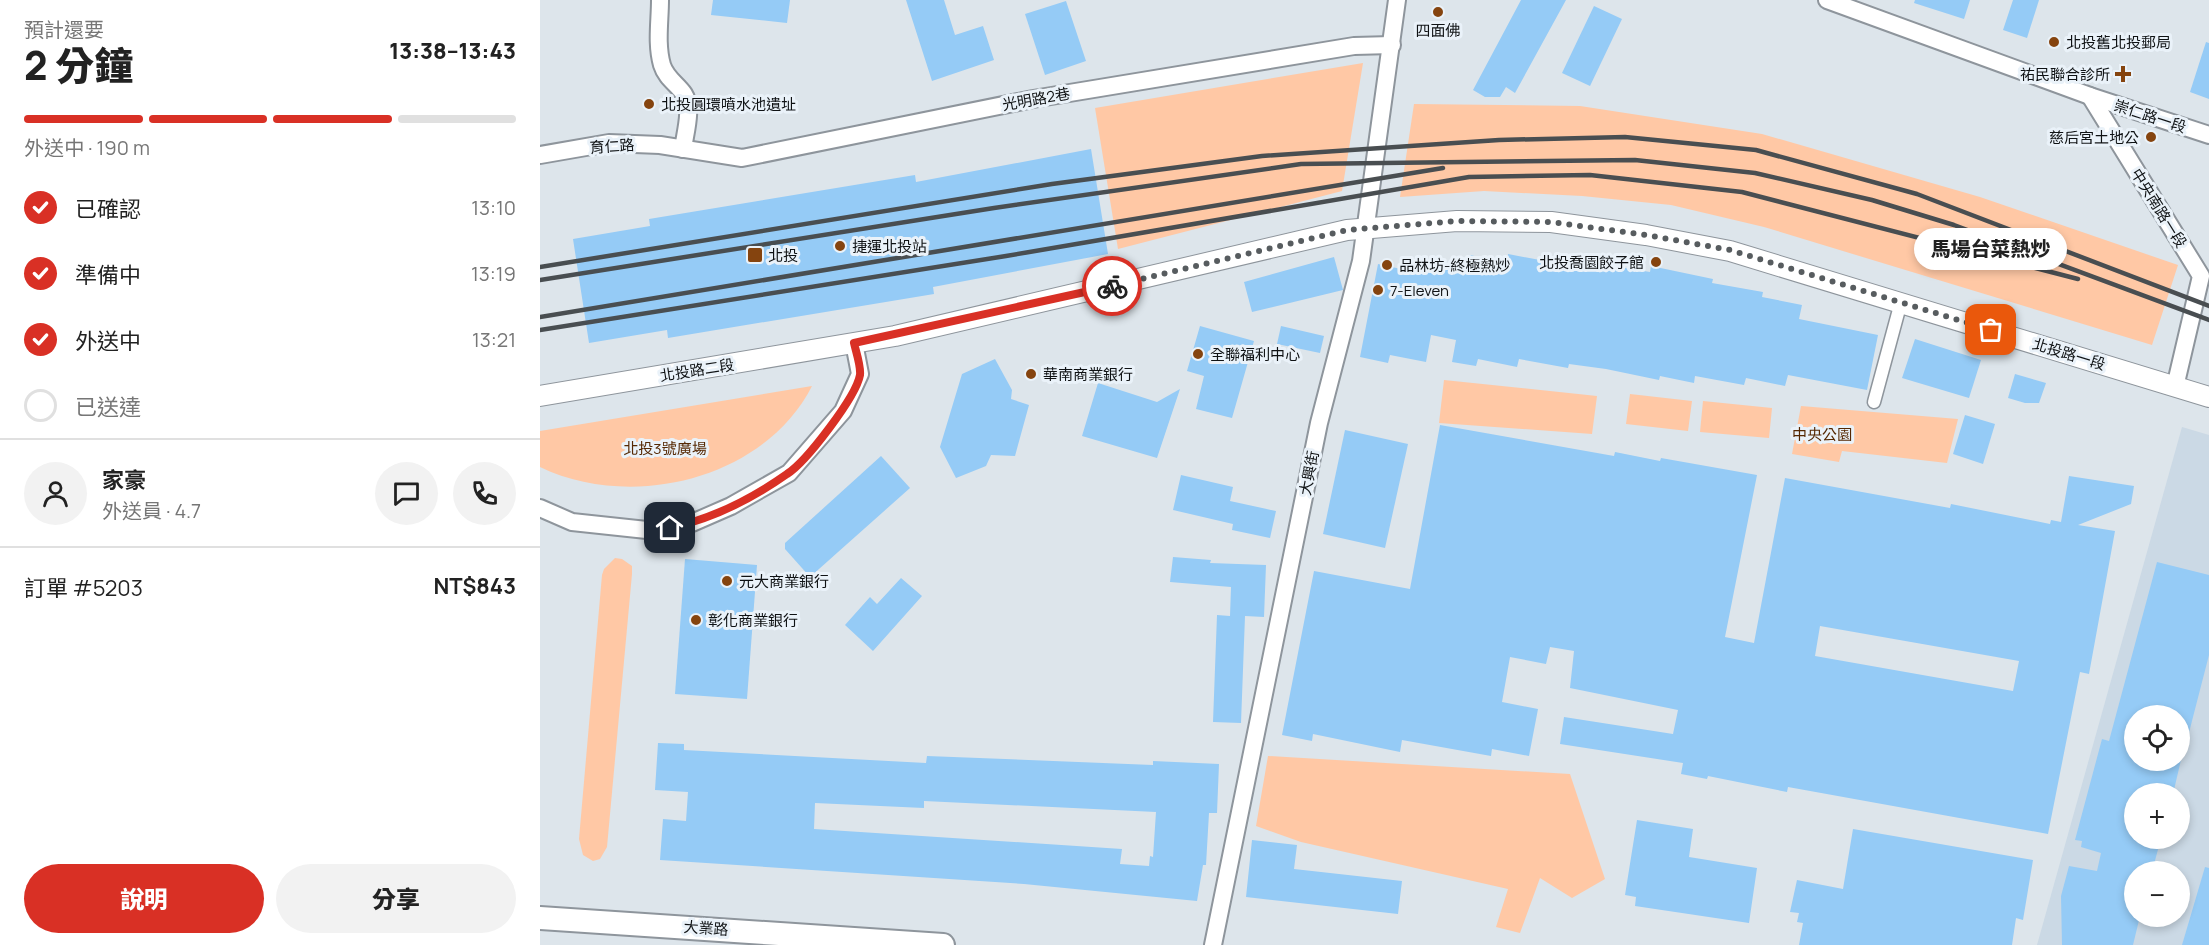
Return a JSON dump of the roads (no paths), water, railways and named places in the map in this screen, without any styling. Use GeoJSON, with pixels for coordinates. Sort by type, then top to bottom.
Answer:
{"type":"FeatureCollection","features":[{"type":"Feature","properties":{"kind":"main road","name":"大業路"},"geometry":{"type":"LineString","coordinates":[[540,918],[943,945]]}},
{"type":"Feature","properties":{"kind":"street"},"geometry":{"type":"LineString","coordinates":[[660,0],[659,45],[662,66],[671,82],[684,95],[688,109],[683,149]]}},
{"type":"Feature","properties":{"kind":"street","name":"大興街"},"geometry":{"type":"LineString","coordinates":[[1212,945],[1319,423],[1361,261],[1397,0]]}},
{"type":"Feature","properties":{"kind":"street"},"geometry":{"type":"LineString","coordinates":[[1827,0],[2090,96]]}},
{"type":"Feature","properties":{"kind":"street","name":"光明路2巷"},"geometry":{"type":"LineString","coordinates":[[683,149],[742,158],[1050,96],[1354,46],[1392,45]]}},
{"type":"Feature","properties":{"kind":"street","name":"崇仁路一段"},"geometry":{"type":"LineString","coordinates":[[2090,96],[2209,135]]}},
{"type":"Feature","properties":{"kind":"street","name":"中央南路一段"},"geometry":{"type":"LineString","coordinates":[[2090,96],[2201,276],[2175,387]]}},
{"type":"Feature","properties":{"kind":"street","name":"育仁路"},"geometry":{"type":"LineString","coordinates":[[540,155],[609,143],[660,145],[683,149]]}},
{"type":"Feature","properties":{"kind":"street","name":"北投路一段"},"geometry":{"type":"LineString","coordinates":[[1365,228],[1457,221],[1551,222],[1646,235],[1730,250],[2209,397]]}},
{"type":"Feature","properties":{"kind":"street","name":"北投路二段"},"geometry":{"type":"LineString","coordinates":[[540,396],[895,336],[1347,230],[1365,228]]}},
{"type":"Feature","properties":{"kind":"street"},"geometry":{"type":"LineString","coordinates":[[1874,402],[1901,303]]}},
{"type":"Feature","properties":{"kind":"street"},"geometry":{"type":"LineString","coordinates":[[540,508],[572,522],[656,531],[692,523],[731,506],[789,473],[843,411],[860,374],[854,343]]}},
{"type":"Feature","properties":{"kind":"railway"},"geometry":{"type":"LineString","coordinates":[[540,267],[1052,184],[1262,156],[1499,140],[1625,137],[1756,150],[1917,194],[2209,306]]}},
{"type":"Feature","properties":{"kind":"railway"},"geometry":{"type":"LineString","coordinates":[[540,280],[994,208],[1301,164],[1635,160],[1755,173],[1872,200],[1954,225],[2209,320]]}},
{"type":"Feature","properties":{"kind":"railway"},"geometry":{"type":"LineString","coordinates":[[540,317],[1443,168]]}},
{"type":"Feature","properties":{"kind":"railway"},"geometry":{"type":"LineString","coordinates":[[540,330],[1006,256],[1469,177],[1590,175],[1742,192],[2078,279]]}},
{"type":"Feature","properties":{"kind":"place","name":"四面佛"},"geometry":{"type":"Point","coordinates":[1438,12]}},
{"type":"Feature","properties":{"kind":"place","name":"北投舊北投郵局"},"geometry":{"type":"Point","coordinates":[2054,42]}},
{"type":"Feature","properties":{"kind":"place","name":"祐民聯合診所"},"geometry":{"type":"Point","coordinates":[2123,74]}},
{"type":"Feature","properties":{"kind":"place","name":"北投圓環噴水池遺址"},"geometry":{"type":"Point","coordinates":[649,104]}},
{"type":"Feature","properties":{"kind":"place","name":"慈后宮土地公"},"geometry":{"type":"Point","coordinates":[2151,137]}},
{"type":"Feature","properties":{"kind":"place","name":"捷運北投站"},"geometry":{"type":"Point","coordinates":[840,246]}},
{"type":"Feature","properties":{"kind":"place","name":"北投"},"geometry":{"type":"Point","coordinates":[755,255]}},
{"type":"Feature","properties":{"kind":"place","name":"北投喬園餃子館"},"geometry":{"type":"Point","coordinates":[1656,262]}},
{"type":"Feature","properties":{"kind":"place","name":"品林坊-終極熱炒"},"geometry":{"type":"Point","coordinates":[1387,265]}},
{"type":"Feature","properties":{"kind":"place","name":"7-Eleven"},"geometry":{"type":"Point","coordinates":[1378,290]}},
{"type":"Feature","properties":{"kind":"place","name":"馬場台菜熱炒"},"geometry":{"type":"Point","coordinates":[1991,330]}},
{"type":"Feature","properties":{"kind":"place","name":"全聯福利中心"},"geometry":{"type":"Point","coordinates":[1198,354]}},
{"type":"Feature","properties":{"kind":"place","name":"華南商業銀行"},"geometry":{"type":"Point","coordinates":[1031,374]}},
{"type":"Feature","properties":{"kind":"place","name":"元大商業銀行"},"geometry":{"type":"Point","coordinates":[727,581]}},
{"type":"Feature","properties":{"kind":"place","name":"彰化商業銀行"},"geometry":{"type":"Point","coordinates":[696,620]}},
{"type":"Feature","properties":{"kind":"park label","name":"中央公園"},"geometry":{"type":"Point","coordinates":[1822,434]}},
{"type":"Feature","properties":{"kind":"park label","name":"北投3號廣場"},"geometry":{"type":"Point","coordinates":[665,448]}}]}
